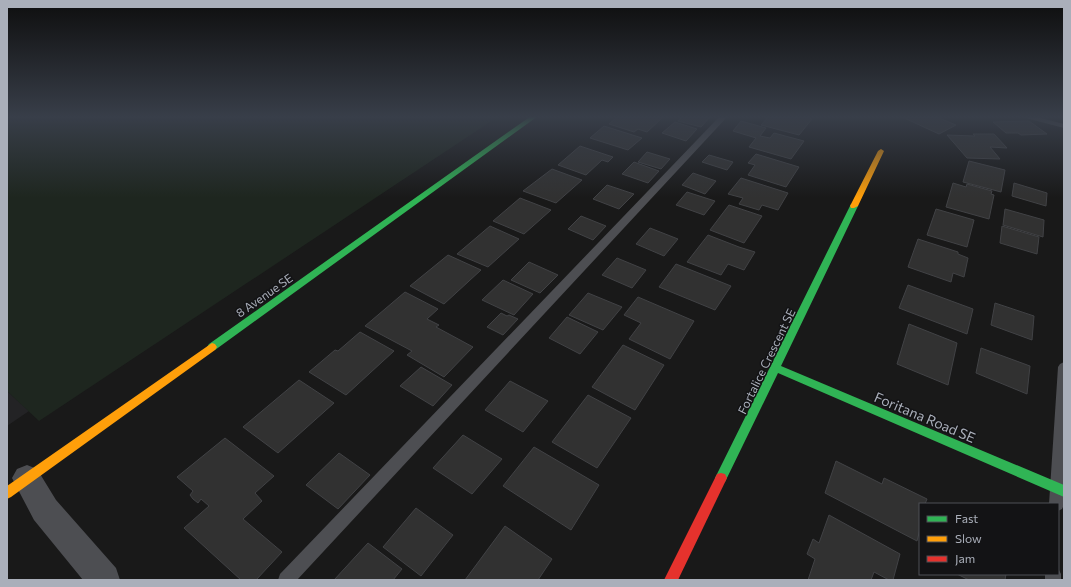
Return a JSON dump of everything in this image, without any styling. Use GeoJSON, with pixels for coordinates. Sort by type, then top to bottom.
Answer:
{"type":"FeatureCollection","features":[{"type":"Feature","properties":{"kind":"street","name":"8 Avenue SE"},"geometry":{"type":"LineString","coordinates":[[17,485],[497,143]]}},
{"type":"Feature","properties":{"kind":"street","name":"Fortalice Crescent SE"},"geometry":{"type":"LineString","coordinates":[[671,580],[881,151]]}},
{"type":"Feature","properties":{"kind":"street","name":"Foritana Road SE"},"geometry":{"type":"LineString","coordinates":[[776,368],[1061,490]]}},
{"type":"Feature","properties":{"kind":"street"},"geometry":{"type":"LineString","coordinates":[[17,485],[45,510],[104,580]]}},
{"type":"Feature","properties":{"kind":"lane"},"geometry":{"type":"LineString","coordinates":[[286,580],[698,143]]}},
{"type":"Feature","properties":{"kind":"lane"},"geometry":{"type":"LineString","coordinates":[[1057,503],[1061,490],[1064,367]]}},
{"type":"Feature","properties":{"kind":"shaded area"},"geometry":{"type":"Polygon","coordinates":[[[7,143],[458,143],[39,421],[7,391],[7,143]]]}},
{"type":"Feature","properties":{"kind":"shaded area"},"geometry":{"type":"Polygon","coordinates":[[[7,391],[29,411],[7,426],[7,391]]]}},
{"type":"Feature","properties":{"kind":"building"},"geometry":{"type":"Polygon","coordinates":[[[607,143],[636,143],[628,150],[607,143]]]}},
{"type":"Feature","properties":{"kind":"building"},"geometry":{"type":"Polygon","coordinates":[[[752,143],[802,143],[791,159],[749,147],[752,143]]]}},
{"type":"Feature","properties":{"kind":"building"},"geometry":{"type":"Polygon","coordinates":[[[954,143],[1003,143],[1007,148],[990,147],[1000,159],[967,158],[954,143]]]}},
{"type":"Feature","properties":{"kind":"building"},"geometry":{"type":"Polygon","coordinates":[[[580,146],[613,157],[608,162],[602,160],[586,175],[558,165],[580,146]]]}},
{"type":"Feature","properties":{"kind":"building"},"geometry":{"type":"Polygon","coordinates":[[[647,152],[670,159],[661,169],[638,162],[647,152]]]}},
{"type":"Feature","properties":{"kind":"building"},"geometry":{"type":"Polygon","coordinates":[[[756,154],[799,167],[786,187],[748,175],[755,165],[748,163],[756,154]]]}},
{"type":"Feature","properties":{"kind":"building"},"geometry":{"type":"Polygon","coordinates":[[[709,155],[733,162],[727,170],[702,162],[709,155]]]}},
{"type":"Feature","properties":{"kind":"building"},"geometry":{"type":"Polygon","coordinates":[[[969,161],[1005,170],[1001,192],[963,182],[969,161]]]}},
{"type":"Feature","properties":{"kind":"building"},"geometry":{"type":"Polygon","coordinates":[[[634,162],[659,171],[648,183],[622,174],[634,162]]]}},
{"type":"Feature","properties":{"kind":"building"},"geometry":{"type":"Polygon","coordinates":[[[552,169],[582,180],[556,203],[523,191],[552,169]]]}},
{"type":"Feature","properties":{"kind":"building"},"geometry":{"type":"Polygon","coordinates":[[[693,173],[716,181],[705,194],[682,185],[693,173]]]}},
{"type":"Feature","properties":{"kind":"building"},"geometry":{"type":"Polygon","coordinates":[[[741,178],[788,193],[778,210],[762,205],[759,210],[739,204],[743,198],[728,194],[741,178]]]}},
{"type":"Feature","properties":{"kind":"building"},"geometry":{"type":"Polygon","coordinates":[[[953,183],[966,187],[967,184],[992,191],[991,194],[994,195],[989,219],[946,207],[953,183]]]}},
{"type":"Feature","properties":{"kind":"building"},"geometry":{"type":"Polygon","coordinates":[[[1014,183],[1047,193],[1046,206],[1012,196],[1014,183]]]}},
{"type":"Feature","properties":{"kind":"building"},"geometry":{"type":"Polygon","coordinates":[[[607,185],[634,194],[619,209],[593,199],[607,185]]]}},
{"type":"Feature","properties":{"kind":"building"},"geometry":{"type":"Polygon","coordinates":[[[687,192],[715,201],[704,215],[676,205],[687,192]]]}},
{"type":"Feature","properties":{"kind":"building"},"geometry":{"type":"Polygon","coordinates":[[[520,198],[551,210],[524,234],[493,221],[520,198]]]}},
{"type":"Feature","properties":{"kind":"building"},"geometry":{"type":"Polygon","coordinates":[[[729,205],[762,216],[744,243],[710,230],[729,205]]]}},
{"type":"Feature","properties":{"kind":"building"},"geometry":{"type":"Polygon","coordinates":[[[936,209],[974,220],[967,247],[927,235],[936,209]]]}},
{"type":"Feature","properties":{"kind":"building"},"geometry":{"type":"Polygon","coordinates":[[[1005,209],[1044,220],[1043,237],[1003,225],[1005,209]]]}},
{"type":"Feature","properties":{"kind":"building"},"geometry":{"type":"Polygon","coordinates":[[[581,216],[606,226],[593,240],[568,229],[581,216]]]}},
{"type":"Feature","properties":{"kind":"building"},"geometry":{"type":"Polygon","coordinates":[[[490,226],[519,239],[488,267],[457,254],[490,226]]]}},
{"type":"Feature","properties":{"kind":"building"},"geometry":{"type":"Polygon","coordinates":[[[1002,226],[1039,237],[1037,254],[1000,243],[1002,226]]]}},
{"type":"Feature","properties":{"kind":"building"},"geometry":{"type":"Polygon","coordinates":[[[650,228],[678,239],[664,256],[636,244],[650,228]]]}},
{"type":"Feature","properties":{"kind":"building"},"geometry":{"type":"Polygon","coordinates":[[[708,235],[755,252],[744,270],[728,264],[721,275],[687,262],[708,235]]]}},
{"type":"Feature","properties":{"kind":"building"},"geometry":{"type":"Polygon","coordinates":[[[918,239],[958,252],[958,254],[968,258],[964,277],[953,273],[951,282],[908,267],[918,239]]]}},
{"type":"Feature","properties":{"kind":"building"},"geometry":{"type":"Polygon","coordinates":[[[448,255],[481,270],[444,304],[410,286],[448,255]]]}},
{"type":"Feature","properties":{"kind":"building"},"geometry":{"type":"Polygon","coordinates":[[[617,258],[646,270],[632,288],[602,275],[617,258]]]}},
{"type":"Feature","properties":{"kind":"building"},"geometry":{"type":"Polygon","coordinates":[[[529,262],[558,275],[540,293],[511,280],[529,262]]]}},
{"type":"Feature","properties":{"kind":"building"},"geometry":{"type":"Polygon","coordinates":[[[676,264],[731,286],[715,310],[659,287],[676,264]]]}},
{"type":"Feature","properties":{"kind":"building"},"geometry":{"type":"Polygon","coordinates":[[[503,280],[533,294],[514,315],[482,300],[503,280]]]}},
{"type":"Feature","properties":{"kind":"building"},"geometry":{"type":"Polygon","coordinates":[[[908,285],[973,309],[967,334],[899,308],[908,285]]]}},
{"type":"Feature","properties":{"kind":"building"},"geometry":{"type":"Polygon","coordinates":[[[405,292],[438,309],[427,319],[439,325],[436,327],[473,347],[444,377],[407,355],[412,351],[365,326],[405,292]]]}},
{"type":"Feature","properties":{"kind":"building"},"geometry":{"type":"Polygon","coordinates":[[[588,293],[622,307],[603,330],[569,315],[588,293]]]}},
{"type":"Feature","properties":{"kind":"building"},"geometry":{"type":"Polygon","coordinates":[[[638,297],[694,321],[670,359],[629,339],[641,323],[624,315],[638,297]]]}},
{"type":"Feature","properties":{"kind":"building"},"geometry":{"type":"Polygon","coordinates":[[[995,303],[1034,316],[1032,340],[991,325],[995,303]]]}},
{"type":"Feature","properties":{"kind":"building"},"geometry":{"type":"Polygon","coordinates":[[[501,313],[518,319],[503,335],[487,327],[501,313]]]}},
{"type":"Feature","properties":{"kind":"building"},"geometry":{"type":"Polygon","coordinates":[[[567,317],[598,332],[580,354],[549,338],[567,317]]]}},
{"type":"Feature","properties":{"kind":"building"},"geometry":{"type":"Polygon","coordinates":[[[909,324],[957,343],[948,385],[897,364],[909,324]]]}},
{"type":"Feature","properties":{"kind":"building"},"geometry":{"type":"Polygon","coordinates":[[[360,332],[394,351],[346,395],[309,372],[335,350],[338,351],[360,332]]]}},
{"type":"Feature","properties":{"kind":"building"},"geometry":{"type":"Polygon","coordinates":[[[623,345],[664,365],[635,410],[592,387],[623,345]]]}},
{"type":"Feature","properties":{"kind":"building"},"geometry":{"type":"Polygon","coordinates":[[[981,348],[1030,366],[1027,394],[976,373],[981,348]]]}},
{"type":"Feature","properties":{"kind":"building"},"geometry":{"type":"Polygon","coordinates":[[[421,367],[452,385],[433,406],[400,386],[421,367]]]}},
{"type":"Feature","properties":{"kind":"building"},"geometry":{"type":"Polygon","coordinates":[[[299,380],[334,403],[278,453],[243,427],[299,380]]]}},
{"type":"Feature","properties":{"kind":"building"},"geometry":{"type":"Polygon","coordinates":[[[510,381],[548,401],[523,432],[485,410],[510,381]]]}},
{"type":"Feature","properties":{"kind":"building"},"geometry":{"type":"Polygon","coordinates":[[[588,395],[631,418],[597,468],[552,442],[588,395]]]}},
{"type":"Feature","properties":{"kind":"building"},"geometry":{"type":"Polygon","coordinates":[[[463,435],[502,459],[472,494],[433,468],[463,435]]]}},
{"type":"Feature","properties":{"kind":"building"},"geometry":{"type":"Polygon","coordinates":[[[225,438],[274,476],[255,493],[262,501],[243,519],[282,552],[256,580],[241,580],[184,528],[209,506],[201,499],[198,503],[193,499],[190,495],[193,491],[177,477],[225,438]]]}},
{"type":"Feature","properties":{"kind":"building"},"geometry":{"type":"Polygon","coordinates":[[[534,447],[599,485],[571,530],[503,486],[534,447]]]}},
{"type":"Feature","properties":{"kind":"building"},"geometry":{"type":"Polygon","coordinates":[[[339,453],[370,475],[338,509],[306,485],[339,453]]]}},
{"type":"Feature","properties":{"kind":"building"},"geometry":{"type":"Polygon","coordinates":[[[836,461],[882,484],[884,478],[927,499],[925,503],[919,503],[919,533],[917,541],[825,493],[836,461]]]}},
{"type":"Feature","properties":{"kind":"building"},"geometry":{"type":"Polygon","coordinates":[[[416,508],[453,535],[421,576],[383,547],[416,508]]]}},
{"type":"Feature","properties":{"kind":"building"},"geometry":{"type":"Polygon","coordinates":[[[829,515],[900,554],[893,580],[889,580],[874,572],[871,580],[808,580],[815,559],[807,554],[813,539],[819,543],[829,515]]]}},
{"type":"Feature","properties":{"kind":"building"},"geometry":{"type":"Polygon","coordinates":[[[505,526],[552,559],[538,580],[465,580],[505,526]]]}},
{"type":"Feature","properties":{"kind":"building"},"geometry":{"type":"Polygon","coordinates":[[[368,543],[402,569],[393,580],[334,580],[368,543]]]}},
{"type":"Feature","properties":{"kind":"building"},"geometry":{"type":"Polygon","coordinates":[[[959,575],[1006,575],[1005,580],[969,580],[959,575]]]}},
{"type":"Feature","properties":{"kind":"traffic: fast"},"geometry":{"type":"LineString","coordinates":[[212,347],[497,143]]}},
{"type":"Feature","properties":{"kind":"traffic: fast"},"geometry":{"type":"LineString","coordinates":[[721,478],[854,206]]}},
{"type":"Feature","properties":{"kind":"traffic: fast"},"geometry":{"type":"LineString","coordinates":[[776,368],[1064,491]]}},
{"type":"Feature","properties":{"kind":"traffic: slow"},"geometry":{"type":"LineString","coordinates":[[854,206],[881,151]]}},
{"type":"Feature","properties":{"kind":"traffic: slow"},"geometry":{"type":"LineString","coordinates":[[7,493],[212,347]]}},
{"type":"Feature","properties":{"kind":"traffic: jam"},"geometry":{"type":"LineString","coordinates":[[671,580],[721,478]]}}]}
